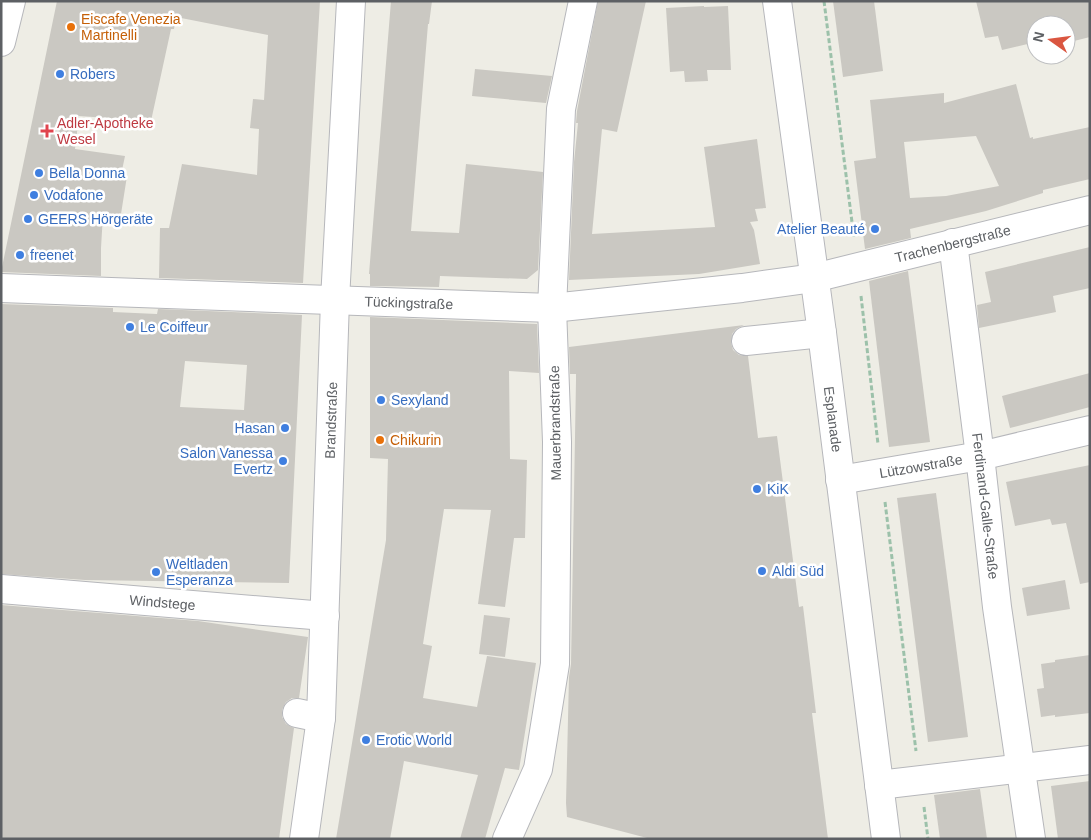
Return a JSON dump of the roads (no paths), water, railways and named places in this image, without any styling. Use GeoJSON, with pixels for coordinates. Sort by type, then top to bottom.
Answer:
{"type":"FeatureCollection","features":[{"type":"Feature","properties":{"kind":"street"},"geometry":{"type":"LineString","coordinates":[[1,42],[11,1]]}},
{"type":"Feature","properties":{"kind":"street","name":"Brandstraße"},"geometry":{"type":"LineString","coordinates":[[304,839],[309,716],[325,616],[326,532],[335,300],[351,1]]}},
{"type":"Feature","properties":{"kind":"street","name":"Mauerbrandstraße"},"geometry":{"type":"LineString","coordinates":[[507,839],[538,769],[555,664],[557,442],[552,308],[561,109],[583,1]]}},
{"type":"Feature","properties":{"kind":"street","name":"Esplanade"},"geometry":{"type":"LineString","coordinates":[[777,1],[822,333],[886,839]]}},
{"type":"Feature","properties":{"kind":"street","name":"Trachenbergstraße"},"geometry":{"type":"LineString","coordinates":[[814,278],[1090,210]]}},
{"type":"Feature","properties":{"kind":"street","name":"Ferdinand-Galle-Straße"},"geometry":{"type":"LineString","coordinates":[[954,243],[997,607],[1031,839]]}},
{"type":"Feature","properties":{"kind":"street","name":"Tückingstraße"},"geometry":{"type":"LineString","coordinates":[[1,288],[552,308],[742,288],[814,278]]}},
{"type":"Feature","properties":{"kind":"street"},"geometry":{"type":"LineString","coordinates":[[746,341],[822,333]]}},
{"type":"Feature","properties":{"kind":"street","name":"Lützowstraße"},"geometry":{"type":"LineString","coordinates":[[840,480],[980,456],[1090,430]]}},
{"type":"Feature","properties":{"kind":"street","name":"Windstege"},"geometry":{"type":"LineString","coordinates":[[1,589],[325,616]]}},
{"type":"Feature","properties":{"kind":"street"},"geometry":{"type":"LineString","coordinates":[[879,785],[1090,760]]}},
{"type":"Feature","properties":{"kind":"place","name":"Eiscafe Venezia Martinelli"},"geometry":{"type":"Point","coordinates":[71,27]}},
{"type":"Feature","properties":{"kind":"place","name":"Robers"},"geometry":{"type":"Point","coordinates":[60,74]}},
{"type":"Feature","properties":{"kind":"place","name":"Adler-Apotheke Wesel"},"geometry":{"type":"Point","coordinates":[47,131]}},
{"type":"Feature","properties":{"kind":"place","name":"Bella Donna"},"geometry":{"type":"Point","coordinates":[39,173]}},
{"type":"Feature","properties":{"kind":"place","name":"Vodafone"},"geometry":{"type":"Point","coordinates":[34,195]}},
{"type":"Feature","properties":{"kind":"place","name":"GEERS Hörgeräte"},"geometry":{"type":"Point","coordinates":[28,219]}},
{"type":"Feature","properties":{"kind":"place","name":"Atelier Beauté"},"geometry":{"type":"Point","coordinates":[875,229]}},
{"type":"Feature","properties":{"kind":"place","name":"freenet"},"geometry":{"type":"Point","coordinates":[20,255]}},
{"type":"Feature","properties":{"kind":"place","name":"Le Coiffeur"},"geometry":{"type":"Point","coordinates":[130,327]}},
{"type":"Feature","properties":{"kind":"place","name":"Sexyland"},"geometry":{"type":"Point","coordinates":[381,400]}},
{"type":"Feature","properties":{"kind":"place","name":"Hasan"},"geometry":{"type":"Point","coordinates":[285,428]}},
{"type":"Feature","properties":{"kind":"place","name":"Chikurin"},"geometry":{"type":"Point","coordinates":[380,440]}},
{"type":"Feature","properties":{"kind":"place","name":"Salon Vanessa Evertz"},"geometry":{"type":"Point","coordinates":[283,461]}},
{"type":"Feature","properties":{"kind":"place","name":"KiK"},"geometry":{"type":"Point","coordinates":[757,489]}},
{"type":"Feature","properties":{"kind":"place","name":"Aldi Süd"},"geometry":{"type":"Point","coordinates":[762,571]}},
{"type":"Feature","properties":{"kind":"place","name":"Weltladen Esperanza"},"geometry":{"type":"Point","coordinates":[156,572]}},
{"type":"Feature","properties":{"kind":"place","name":"Erotic World"},"geometry":{"type":"Point","coordinates":[366,740]}}]}
